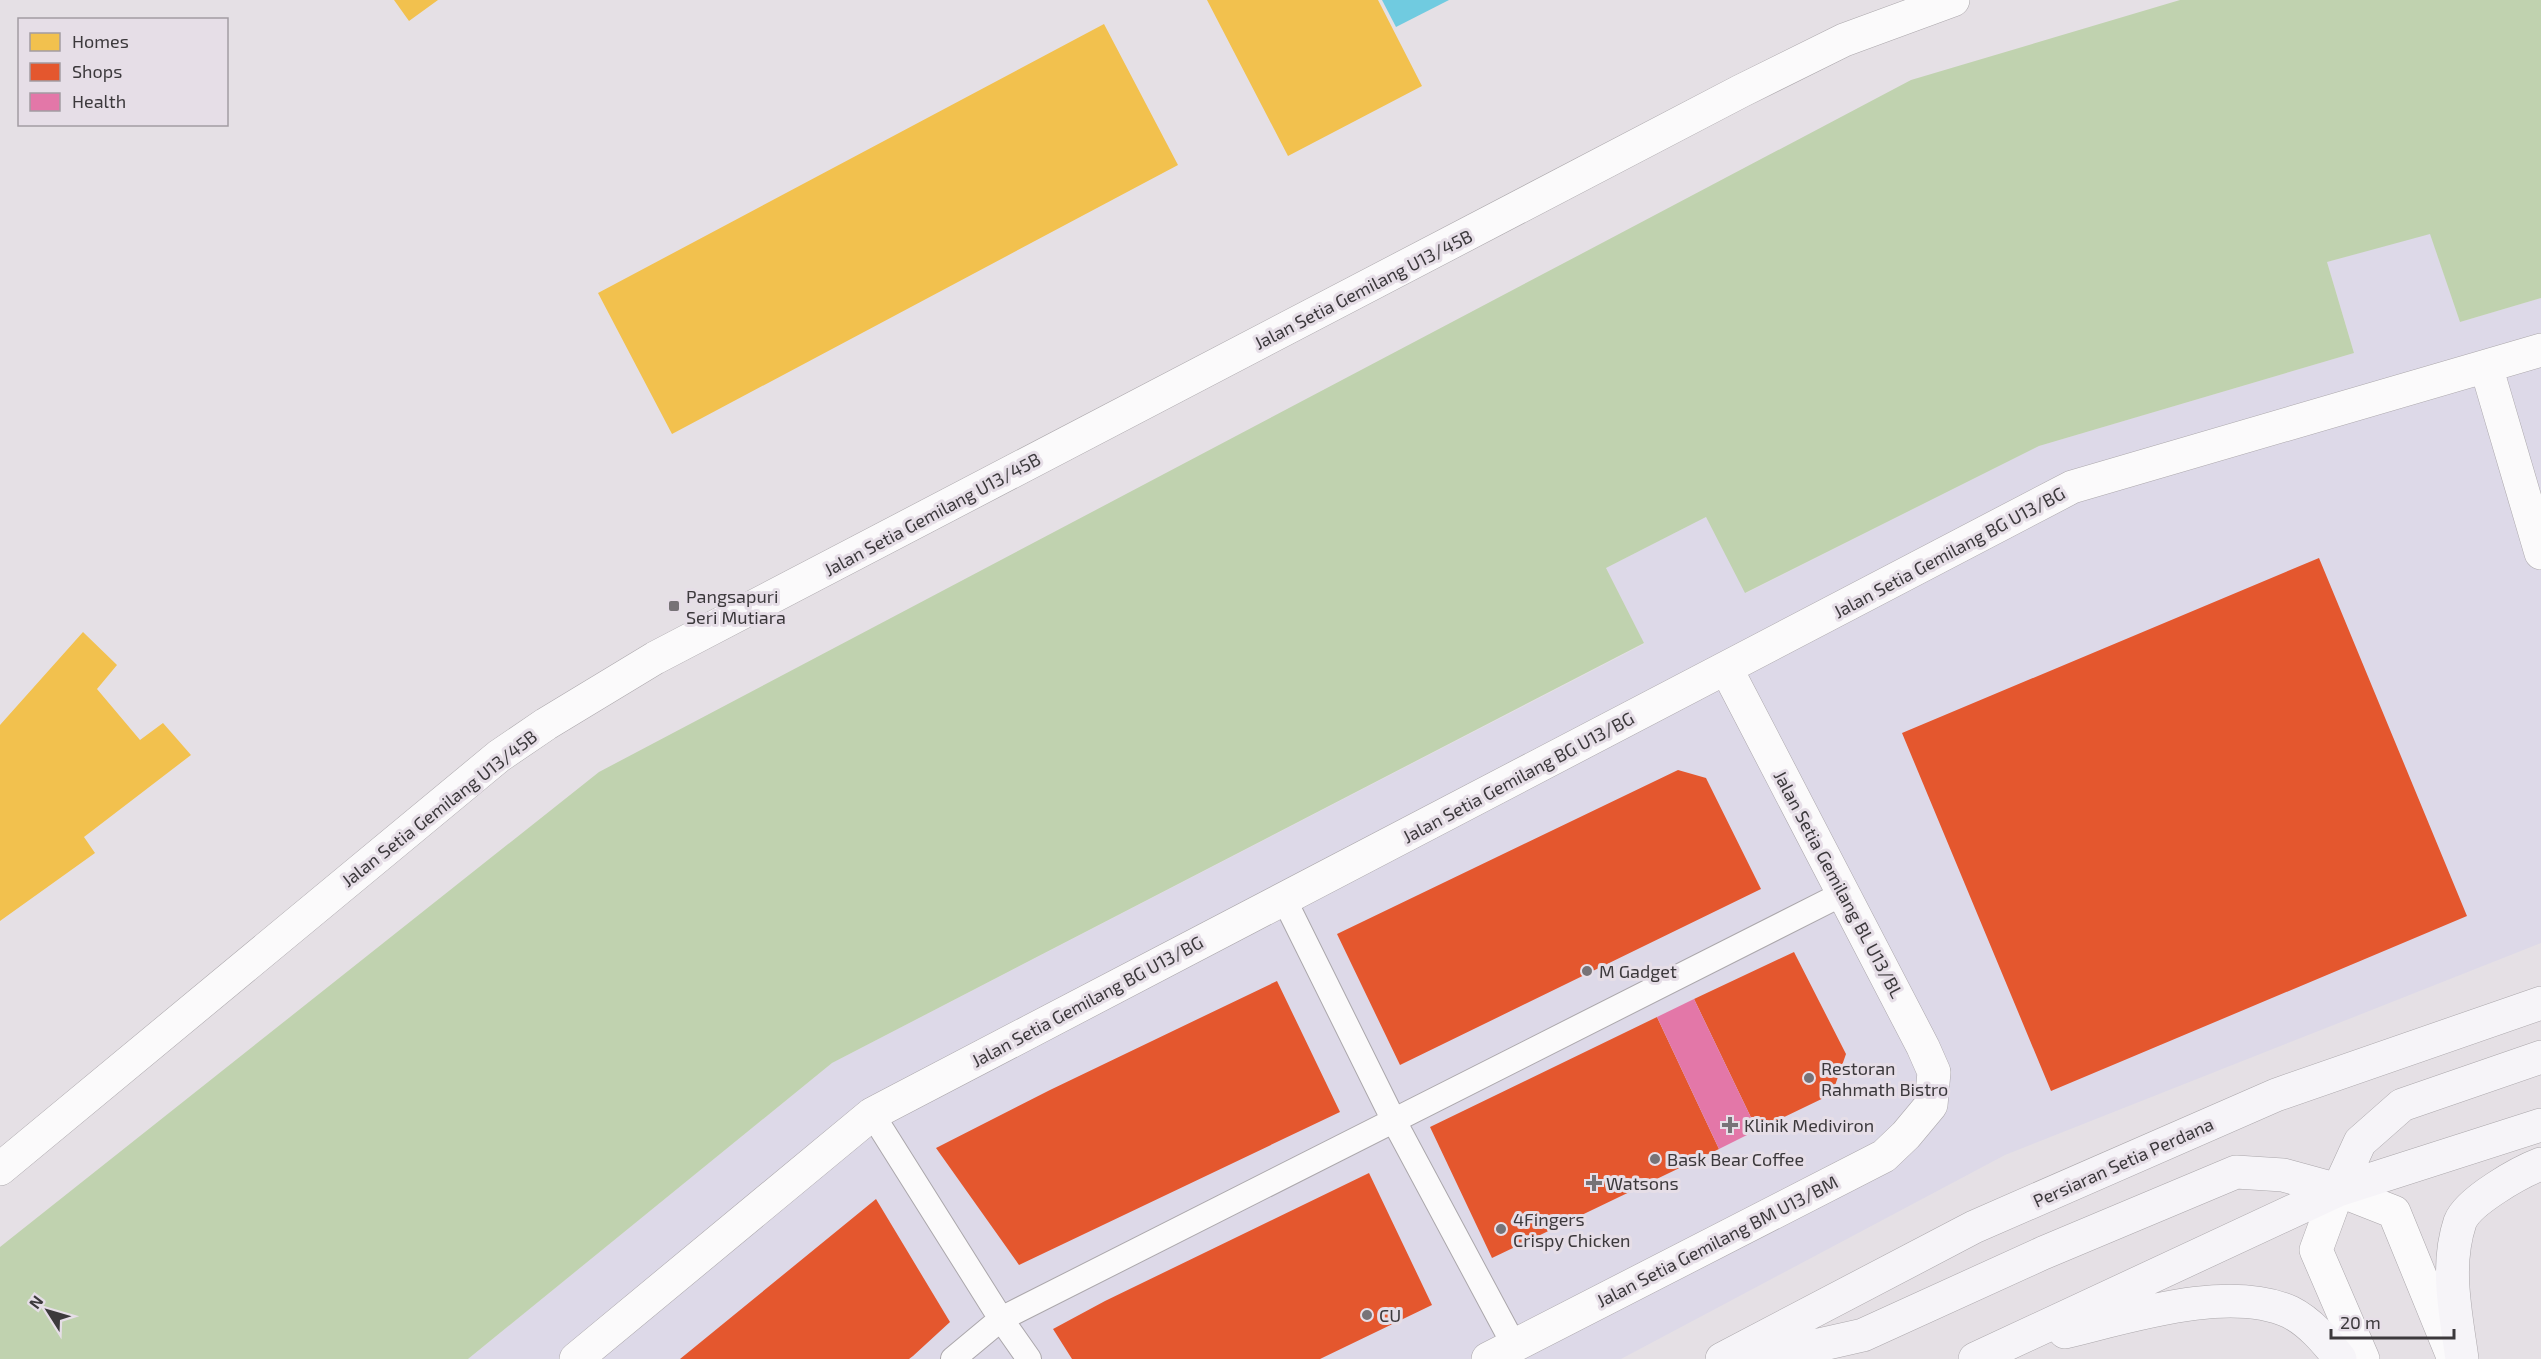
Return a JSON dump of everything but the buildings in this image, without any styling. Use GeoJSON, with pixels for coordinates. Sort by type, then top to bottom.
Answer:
{"type":"FeatureCollection","features":[{"type":"Feature","properties":{"kind":"main road","name":"Persiaran Setia Perdana"},"geometry":{"type":"LineString","coordinates":[[1722,1359],[1974,1227],[2265,1100],[2541,1003]]}},
{"type":"Feature","properties":{"kind":"main road"},"geometry":{"type":"LineString","coordinates":[[2338,1190],[2360,1142],[2402,1106],[2541,1057]]}},
{"type":"Feature","properties":{"kind":"main road"},"geometry":{"type":"LineString","coordinates":[[1985,1354],[2338,1190],[2541,1125]]}},
{"type":"Feature","properties":{"kind":"main road"},"geometry":{"type":"LineString","coordinates":[[2462,1359],[2451,1274],[2461,1220],[2486,1194],[2526,1170],[2541,1164]]}},
{"type":"Feature","properties":{"kind":"main road"},"geometry":{"type":"LineString","coordinates":[[1757,1359],[1863,1335],[2043,1253],[2236,1172],[2283,1175],[2338,1190]]}},
{"type":"Feature","properties":{"kind":"main road"},"geometry":{"type":"LineString","coordinates":[[1985,1354],[2181,1304],[2244,1301],[2288,1311],[2327,1342],[2340,1359]]}},
{"type":"Feature","properties":{"kind":"street","name":"Jalan Setia Gemilang U13/45B"},"geometry":{"type":"LineString","coordinates":[[0,1169],[500,756],[546,724],[625,676],[1741,91],[1844,40],[1953,0]]}},
{"type":"Feature","properties":{"kind":"street","name":"Jalan Setia Gemilang BG U13/BG"},"geometry":{"type":"LineString","coordinates":[[576,1359],[872,1114],[2072,487],[2541,350]]}},
{"type":"Feature","properties":{"kind":"street"},"geometry":{"type":"LineString","coordinates":[[2486,366],[2541,553]]}},
{"type":"Feature","properties":{"kind":"street","name":"Jalan Setia Gemilang BL U13/BL"},"geometry":{"type":"LineString","coordinates":[[1726,668],[1930,1063],[1934,1072],[1931,1105]]}},
{"type":"Feature","properties":{"kind":"street","name":"Jalan Setia Gemilang BM U13/BM"},"geometry":{"type":"LineString","coordinates":[[1501,1352],[1884,1156],[1906,1135],[1931,1105]]}},
{"type":"Feature","properties":{"kind":"street"},"geometry":{"type":"LineString","coordinates":[[2363,1359],[2316,1250],[2338,1190],[2394,1212],[2454,1359]]}},
{"type":"Feature","properties":{"kind":"lane"},"geometry":{"type":"LineString","coordinates":[[953,1359],[1001,1319],[1844,893]]}},
{"type":"Feature","properties":{"kind":"lane"},"geometry":{"type":"LineString","coordinates":[[1284,899],[1394,1121],[1501,1352]]}},
{"type":"Feature","properties":{"kind":"lane"},"geometry":{"type":"LineString","coordinates":[[872,1114],[1001,1319],[1029,1359]]}},
{"type":"Feature","properties":{"kind":"shaded area"},"geometry":{"type":"Polygon","coordinates":[[[2430,233],[2460,322],[2541,298],[2541,943],[2005,1155],[1621,1359],[468,1359],[832,1063],[1644,644],[1606,568],[1706,517],[1746,593],[2039,446],[2354,353],[2327,262],[2430,233]]]}},
{"type":"Feature","properties":{"kind":"green space"},"geometry":{"type":"Polygon","coordinates":[[[2180,0],[2541,0],[2541,298],[2460,322],[2430,234],[2327,262],[2354,353],[2039,446],[1745,593],[1706,517],[1606,568],[1644,643],[832,1063],[468,1359],[0,1359],[0,1247],[599,772],[1911,80],[2180,0]]]}},
{"type":"Feature","properties":{"kind":"water"},"geometry":{"type":"Polygon","coordinates":[[[1382,0],[1449,0],[1396,27],[1382,0]]]}},
{"type":"Feature","properties":{"kind":"place","name":"Pangsapuri Seri Mutiara"},"geometry":{"type":"Point","coordinates":[674,606]}},
{"type":"Feature","properties":{"kind":"place","name":"M Gadget"},"geometry":{"type":"Point","coordinates":[1587,971]}},
{"type":"Feature","properties":{"kind":"place","name":"Restoran Rahmath Bistro"},"geometry":{"type":"Point","coordinates":[1809,1078]}},
{"type":"Feature","properties":{"kind":"place","name":"Klinik Mediviron"},"geometry":{"type":"Point","coordinates":[1730,1125]}},
{"type":"Feature","properties":{"kind":"place","name":"Bask Bear Coffee"},"geometry":{"type":"Point","coordinates":[1655,1159]}},
{"type":"Feature","properties":{"kind":"place","name":"Watsons"},"geometry":{"type":"Point","coordinates":[1594,1183]}},
{"type":"Feature","properties":{"kind":"place","name":"4Fingers Crispy Chicken"},"geometry":{"type":"Point","coordinates":[1501,1229]}},
{"type":"Feature","properties":{"kind":"place","name":"CU"},"geometry":{"type":"Point","coordinates":[1367,1315]}}]}
